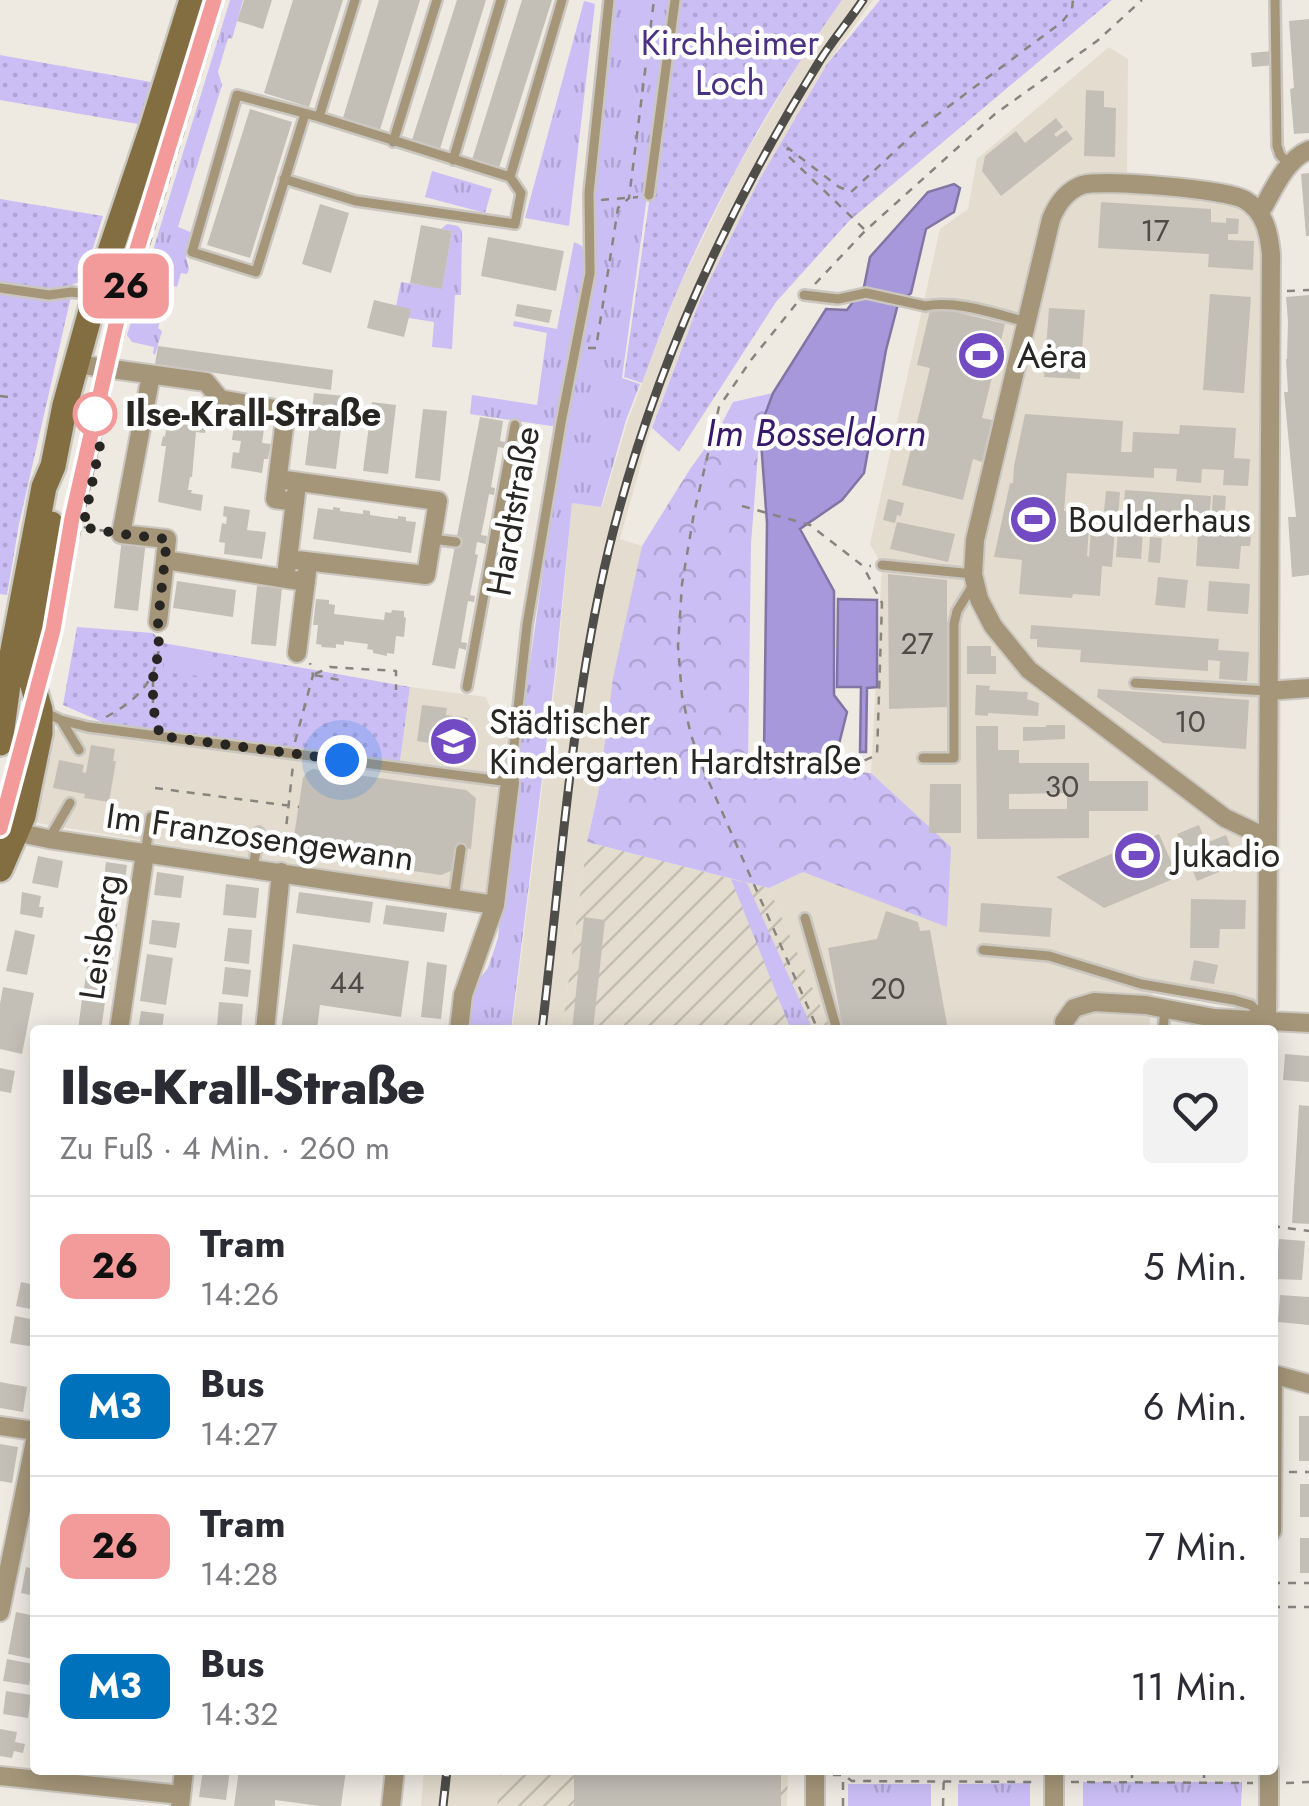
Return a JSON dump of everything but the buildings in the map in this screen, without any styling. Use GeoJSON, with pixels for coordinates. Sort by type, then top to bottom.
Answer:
{"type":"FeatureCollection","features":[{"type":"Feature","properties":{"kind":"street"},"geometry":{"type":"LineString","coordinates":[[3,726],[12,655],[44,487],[76,364],[94,296],[192,0]]}},
{"type":"Feature","properties":{"kind":"street"},"geometry":{"type":"LineString","coordinates":[[1260,213],[1289,164],[1309,150]]}},
{"type":"Feature","properties":{"kind":"street"},"geometry":{"type":"LineString","coordinates":[[1267,838],[1225,818],[1037,676],[992,626],[979,600],[973,578],[976,540],[1027,322],[1055,208],[1080,186],[1102,183],[1226,192],[1246,200],[1260,213],[1270,240],[1270,1020]]}},
{"type":"Feature","properties":{"kind":"street"},"geometry":{"type":"LineString","coordinates":[[76,364],[206,382],[220,399],[286,411],[275,499],[296,492],[438,501],[426,575],[288,559]]}},
{"type":"Feature","properties":{"kind":"street"},"geometry":{"type":"LineString","coordinates":[[151,375],[121,534],[167,539],[158,622]]}},
{"type":"Feature","properties":{"kind":"street"},"geometry":{"type":"LineString","coordinates":[[50,715],[30,666],[50,544],[52,466]]}},
{"type":"Feature","properties":{"kind":"street"},"geometry":{"type":"LineString","coordinates":[[284,578],[296,492]]}},
{"type":"Feature","properties":{"kind":"street"},"geometry":{"type":"LineString","coordinates":[[165,560],[306,582]]}},
{"type":"Feature","properties":{"kind":"street"},"geometry":{"type":"LineString","coordinates":[[298,652],[309,562]]}},
{"type":"Feature","properties":{"kind":"street"},"geometry":{"type":"LineString","coordinates":[[1268,691],[1309,688]]}},
{"type":"Feature","properties":{"kind":"street"},"geometry":{"type":"LineString","coordinates":[[3,726],[26,706],[50,715]]}},
{"type":"Feature","properties":{"kind":"street"},"geometry":{"type":"LineString","coordinates":[[0,869],[8,831],[24,816],[41,724],[50,715]]}},
{"type":"Feature","properties":{"kind":"street","name":"Hardtstraße"},"geometry":{"type":"LineString","coordinates":[[460,1025],[463,995],[494,905],[510,782]]}},
{"type":"Feature","properties":{"kind":"street","name":"Im Franzosengewann"},"geometry":{"type":"LineString","coordinates":[[8,831],[253,868],[282,865],[494,905]]}},
{"type":"Feature","properties":{"kind":"street","name":"Leisberg"},"geometry":{"type":"LineString","coordinates":[[120,1025],[145,852]]}},
{"type":"Feature","properties":{"kind":"street"},"geometry":{"type":"LineString","coordinates":[[265,1025],[282,865]]}},
{"type":"Feature","properties":{"kind":"street"},"geometry":{"type":"LineString","coordinates":[[1063,1025],[1074,1008],[1094,1002],[1146,1005],[1214,1018],[1309,1023]]}},
{"type":"Feature","properties":{"kind":"street"},"geometry":{"type":"LineString","coordinates":[[1278,1375],[1309,1384]]}},
{"type":"Feature","properties":{"kind":"street"},"geometry":{"type":"LineString","coordinates":[[0,1426],[30,1431]]}},
{"type":"Feature","properties":{"kind":"street"},"geometry":{"type":"LineString","coordinates":[[0,1612],[30,1465]]}},
{"type":"Feature","properties":{"kind":"street"},"geometry":{"type":"LineString","coordinates":[[0,1776],[180,1801],[183,1775]]}},
{"type":"Feature","properties":{"kind":"street"},"geometry":{"type":"LineString","coordinates":[[391,1806],[394,1775]]}},
{"type":"Feature","properties":{"kind":"street"},"geometry":{"type":"LineString","coordinates":[[815,1775],[815,1806]]}},
{"type":"Feature","properties":{"kind":"street"},"geometry":{"type":"LineString","coordinates":[[1054,1776],[1054,1806]]}},
{"type":"Feature","properties":{"kind":"street"},"geometry":{"type":"LineString","coordinates":[[1269,1776],[1270,1806]]}},
{"type":"Feature","properties":{"kind":"lane"},"geometry":{"type":"LineString","coordinates":[[319,118],[355,0]]}},
{"type":"Feature","properties":{"kind":"lane"},"geometry":{"type":"LineString","coordinates":[[393,142],[437,0]]}},
{"type":"Feature","properties":{"kind":"lane"},"geometry":{"type":"LineString","coordinates":[[454,160],[502,0]]}},
{"type":"Feature","properties":{"kind":"lane"},"geometry":{"type":"LineString","coordinates":[[510,177],[562,0]]}},
{"type":"Feature","properties":{"kind":"lane","name":"Hardtstraße"},"geometry":{"type":"LineString","coordinates":[[510,782],[527,625],[590,274],[590,201],[609,0]]}},
{"type":"Feature","properties":{"kind":"lane"},"geometry":{"type":"LineString","coordinates":[[649,195],[675,0]]}},
{"type":"Feature","properties":{"kind":"lane"},"geometry":{"type":"LineString","coordinates":[[1276,0],[1277,146],[1289,164]]}},
{"type":"Feature","properties":{"kind":"lane"},"geometry":{"type":"LineString","coordinates":[[284,179],[356,200],[516,224],[521,193],[510,177],[306,114],[237,95],[192,252],[256,272],[284,179],[306,114]]}},
{"type":"Feature","properties":{"kind":"lane"},"geometry":{"type":"LineString","coordinates":[[0,288],[49,296],[72,292],[94,296]]}},
{"type":"Feature","properties":{"kind":"lane"},"geometry":{"type":"LineString","coordinates":[[804,296],[838,299],[866,294],[925,306],[969,308],[1027,322]]}},
{"type":"Feature","properties":{"kind":"lane"},"geometry":{"type":"LineString","coordinates":[[467,687],[488,548],[516,425]]}},
{"type":"Feature","properties":{"kind":"lane"},"geometry":{"type":"LineString","coordinates":[[432,539],[456,542]]}},
{"type":"Feature","properties":{"kind":"lane"},"geometry":{"type":"LineString","coordinates":[[882,565],[973,578],[954,624],[954,758],[922,758]]}},
{"type":"Feature","properties":{"kind":"lane"},"geometry":{"type":"LineString","coordinates":[[1135,683],[1268,691]]}},
{"type":"Feature","properties":{"kind":"lane"},"geometry":{"type":"LineString","coordinates":[[50,715],[88,727],[510,782]]}},
{"type":"Feature","properties":{"kind":"lane"},"geometry":{"type":"LineString","coordinates":[[50,715],[79,750]]}},
{"type":"Feature","properties":{"kind":"lane"},"geometry":{"type":"LineString","coordinates":[[49,839],[70,803]]}},
{"type":"Feature","properties":{"kind":"lane"},"geometry":{"type":"LineString","coordinates":[[145,852],[151,817]]}},
{"type":"Feature","properties":{"kind":"lane"},"geometry":{"type":"LineString","coordinates":[[253,868],[258,832]]}},
{"type":"Feature","properties":{"kind":"lane"},"geometry":{"type":"LineString","coordinates":[[454,898],[462,849]]}},
{"type":"Feature","properties":{"kind":"lane"},"geometry":{"type":"LineString","coordinates":[[806,918],[836,1025]]}},
{"type":"Feature","properties":{"kind":"lane"},"geometry":{"type":"LineString","coordinates":[[984,950],[1049,956],[1140,984],[1234,1000],[1251,1005],[1270,1020]]}},
{"type":"Feature","properties":{"kind":"lane"},"geometry":{"type":"LineString","coordinates":[[1163,1025],[1164,1010]]}},
{"type":"Feature","properties":{"kind":"path"},"geometry":{"type":"LineString","coordinates":[[57,636],[132,301],[224,0]]}},
{"type":"Feature","properties":{"kind":"path"},"geometry":{"type":"LineString","coordinates":[[576,348],[596,348],[618,208],[628,198],[654,0]]}},
{"type":"Feature","properties":{"kind":"path"},"geometry":{"type":"LineString","coordinates":[[866,231],[786,154],[788,148],[851,192],[921,127],[1062,22],[1072,9],[1072,0]]}},
{"type":"Feature","properties":{"kind":"path"},"geometry":{"type":"LineString","coordinates":[[816,1025],[701,764],[682,696],[679,614],[694,513],[719,407],[804,296],[866,231],[995,114],[1097,41],[1142,0]]}},
{"type":"Feature","properties":{"kind":"path"},"geometry":{"type":"LineString","coordinates":[[590,201],[628,198]]}},
{"type":"Feature","properties":{"kind":"path"},"geometry":{"type":"LineString","coordinates":[[1270,292],[1309,290]]}},
{"type":"Feature","properties":{"kind":"path"},"geometry":{"type":"LineString","coordinates":[[104,400],[110,393]]}},
{"type":"Feature","properties":{"kind":"path"},"geometry":{"type":"LineString","coordinates":[[0,396],[9,397]]}},
{"type":"Feature","properties":{"kind":"path"},"geometry":{"type":"LineString","coordinates":[[742,506],[810,524],[862,566],[882,603],[877,756],[862,762],[769,758]]}},
{"type":"Feature","properties":{"kind":"path"},"geometry":{"type":"LineString","coordinates":[[68,516],[83,527],[121,534]]}},
{"type":"Feature","properties":{"kind":"path"},"geometry":{"type":"LineString","coordinates":[[862,566],[882,565]]}},
{"type":"Feature","properties":{"kind":"path"},"geometry":{"type":"LineString","coordinates":[[158,622],[153,707],[160,736]]}},
{"type":"Feature","properties":{"kind":"path"},"geometry":{"type":"LineString","coordinates":[[282,865],[296,740],[314,675],[309,661],[298,652]]}},
{"type":"Feature","properties":{"kind":"path"},"geometry":{"type":"LineString","coordinates":[[314,675],[330,667],[396,671],[396,690]]}},
{"type":"Feature","properties":{"kind":"path"},"geometry":{"type":"LineString","coordinates":[[314,675],[344,682]]}},
{"type":"Feature","properties":{"kind":"path"},"geometry":{"type":"LineString","coordinates":[[88,727],[127,706],[153,678]]}},
{"type":"Feature","properties":{"kind":"path"},"geometry":{"type":"LineString","coordinates":[[608,772],[701,764]]}},
{"type":"Feature","properties":{"kind":"path"},"geometry":{"type":"LineString","coordinates":[[155,788],[299,807]]}},
{"type":"Feature","properties":{"kind":"path"},"geometry":{"type":"LineString","coordinates":[[282,865],[303,845]]}},
{"type":"Feature","properties":{"kind":"path"},"geometry":{"type":"LineString","coordinates":[[1270,1020],[1271,1025]]}},
{"type":"Feature","properties":{"kind":"path"},"geometry":{"type":"LineString","coordinates":[[1278,1227],[1309,1231]]}},
{"type":"Feature","properties":{"kind":"path"},"geometry":{"type":"LineString","coordinates":[[1278,1472],[1309,1472]]}},
{"type":"Feature","properties":{"kind":"path"},"geometry":{"type":"LineString","coordinates":[[1278,1583],[1309,1583]]}},
{"type":"Feature","properties":{"kind":"path"},"geometry":{"type":"LineString","coordinates":[[1278,1607],[1309,1607]]}},
{"type":"Feature","properties":{"kind":"path"},"geometry":{"type":"LineString","coordinates":[[842,1806],[843,1775]]}},
{"type":"Feature","properties":{"kind":"path"},"geometry":{"type":"LineString","coordinates":[[846,1775],[852,1781],[944,1782],[1054,1776],[1204,1782],[1269,1776],[1309,1782]]}},
{"type":"Feature","properties":{"kind":"path"},"geometry":{"type":"LineString","coordinates":[[943,1806],[944,1775]]}},
{"type":"Feature","properties":{"kind":"path"},"geometry":{"type":"LineString","coordinates":[[1132,1775],[1132,1782]]}},
{"type":"Feature","properties":{"kind":"path"},"geometry":{"type":"LineString","coordinates":[[1204,1775],[1204,1782]]}},
{"type":"Feature","properties":{"kind":"shaded area"},"geometry":{"type":"Polygon","coordinates":[[[842,0],[873,0],[827,64],[758,182],[700,300],[650,432],[620,539],[642,546],[587,842],[563,1025],[513,1025],[557,667],[572,503],[602,507],[627,423],[678,289],[736,170],[807,49],[842,0]]]}},
{"type":"Feature","properties":{"kind":"shaded area"},"geometry":{"type":"Polygon","coordinates":[[[1109,47],[1128,59],[1127,175],[1245,189],[1267,210],[1281,577],[1280,1009],[1153,991],[1150,1025],[829,1025],[769,888],[803,872],[946,926],[950,847],[871,773],[882,565],[870,544],[940,229],[968,209],[977,159],[1109,47]]]}},
{"type":"Feature","properties":{"kind":"shaded area","name":"Städtischer Kindergarten Hardtstraße"},"geometry":{"type":"Polygon","coordinates":[[[410,687],[486,697],[495,719],[508,722],[504,767],[493,774],[400,761],[410,687]]]}},
{"type":"Feature","properties":{"kind":"shaded area"},"geometry":{"type":"Polygon","coordinates":[[[54,729],[302,758],[493,786],[503,794],[493,882],[485,894],[32,822],[54,729]]]}},
{"type":"Feature","properties":{"kind":"shaded area"},"geometry":{"type":"Polygon","coordinates":[[[587,842],[769,888],[829,1025],[563,1025],[587,842]]]}},
{"type":"Feature","properties":{"kind":"shaded area"},"geometry":{"type":"Polygon","coordinates":[[[424,1775],[500,1775],[497,1806],[421,1806],[424,1775]]]}},
{"type":"Feature","properties":{"kind":"shaded area"},"geometry":{"type":"Polygon","coordinates":[[[500,1775],[788,1775],[787,1806],[497,1806],[500,1775]]]}},
{"type":"Feature","properties":{"kind":"green space"},"geometry":{"type":"Polygon","coordinates":[[[230,0],[243,0],[218,72],[222,85],[178,227],[193,233],[186,257],[189,269],[187,274],[181,273],[177,287],[170,285],[155,355],[154,347],[132,342],[127,335],[230,0]]]}},
{"type":"Feature","properties":{"kind":"green space"},"geometry":{"type":"Polygon","coordinates":[[[611,0],[674,0],[622,378],[640,384],[601,507],[572,503],[512,1025],[463,1025],[466,995],[488,968],[498,938],[513,782],[564,424],[593,274],[592,189],[611,0]]]}},
{"type":"Feature","properties":{"kind":"green space","name":"Kirchheimer Loch"},"geometry":{"type":"Polygon","coordinates":[[[678,0],[842,0],[796,68],[732,177],[678,289],[642,383],[624,377],[678,0]]]}},
{"type":"Feature","properties":{"kind":"green space"},"geometry":{"type":"Polygon","coordinates":[[[880,0],[1112,0],[849,221],[776,302],[679,452],[652,428],[700,300],[758,182],[827,64],[880,0]]]}},
{"type":"Feature","properties":{"kind":"green space"},"geometry":{"type":"Polygon","coordinates":[[[584,1],[595,4],[569,226],[525,218],[584,1]]]}},
{"type":"Feature","properties":{"kind":"green space"},"geometry":{"type":"Polygon","coordinates":[[[0,55],[151,82],[138,124],[0,100],[0,55]]]}},
{"type":"Feature","properties":{"kind":"green space"},"geometry":{"type":"Polygon","coordinates":[[[432,171],[492,189],[485,213],[425,197],[432,171]]]}},
{"type":"Feature","properties":{"kind":"green space"},"geometry":{"type":"Polygon","coordinates":[[[0,199],[103,216],[83,280],[53,289],[0,283],[0,199]]]}},
{"type":"Feature","properties":{"kind":"green space"},"geometry":{"type":"Polygon","coordinates":[[[447,224],[462,231],[461,295],[455,295],[452,349],[432,347],[434,322],[409,318],[396,306],[401,282],[442,288],[452,231],[441,229],[447,224]]]}},
{"type":"Feature","properties":{"kind":"green space"},"geometry":{"type":"Polygon","coordinates":[[[574,242],[582,246],[587,273],[558,427],[470,414],[472,395],[537,405],[547,333],[513,326],[514,321],[557,329],[574,242]]]}},
{"type":"Feature","properties":{"kind":"green space"},"geometry":{"type":"Polygon","coordinates":[[[0,288],[49,295],[72,292],[19,524],[7,595],[0,594],[0,288]]]}},
{"type":"Feature","properties":{"kind":"green space"},"geometry":{"type":"Polygon","coordinates":[[[773,393],[760,428],[751,544],[748,764],[871,773],[951,847],[947,927],[803,872],[769,888],[587,842],[599,789],[613,678],[642,546],[733,402],[773,393]]]}},
{"type":"Feature","properties":{"kind":"green space"},"geometry":{"type":"Polygon","coordinates":[[[77,627],[153,633],[163,643],[410,687],[400,761],[102,722],[63,705],[77,627]]]}},
{"type":"Feature","properties":{"kind":"green space"},"geometry":{"type":"Polygon","coordinates":[[[166,648],[212,656],[209,677],[163,672],[166,648]]]}},
{"type":"Feature","properties":{"kind":"green space"},"geometry":{"type":"Polygon","coordinates":[[[731,879],[747,883],[811,1025],[789,1025],[731,879]]]}},
{"type":"Feature","properties":{"kind":"green space"},"geometry":{"type":"Polygon","coordinates":[[[1083,1782],[1242,1782],[1241,1806],[1083,1806],[1083,1782]]]}},
{"type":"Feature","properties":{"kind":"green space"},"geometry":{"type":"Polygon","coordinates":[[[1030,1783],[1030,1806],[958,1806],[958,1784],[1030,1783]]]}},
{"type":"Feature","properties":{"kind":"green space"},"geometry":{"type":"Polygon","coordinates":[[[848,1784],[931,1784],[931,1806],[848,1806],[848,1784]]]}},
{"type":"Feature","properties":{"kind":"water","name":"Im Bosseldorn"},"geometry":{"type":"Polygon","coordinates":[[[954,184],[960,188],[954,212],[926,229],[911,293],[898,304],[864,473],[842,500],[800,529],[834,591],[834,695],[847,712],[836,756],[764,753],[767,523],[760,428],[773,393],[826,309],[847,310],[864,287],[870,257],[928,192],[954,184]]]}},
{"type":"Feature","properties":{"kind":"water"},"geometry":{"type":"Polygon","coordinates":[[[838,599],[877,600],[877,687],[867,688],[866,752],[860,752],[861,687],[837,687],[838,599]]]}},
{"type":"Feature","properties":{"kind":"tram line"},"geometry":{"type":"LineString","coordinates":[[0,827],[53,630],[72,518],[122,298],[214,0]]}},
{"type":"Feature","properties":{"kind":"tram line","name":"26"},"geometry":{"type":"LineString","coordinates":[[0,828],[53,630],[72,518],[122,298],[214,0]]}},
{"type":"Feature","properties":{"kind":"railway"},"geometry":{"type":"LineString","coordinates":[[543,1025],[585,667],[626,484],[669,358],[722,237],[785,119],[824,54],[863,0]]}},
{"type":"Feature","properties":{"kind":"railway"},"geometry":{"type":"LineString","coordinates":[[443,1806],[446,1775]]}},
{"type":"Feature","properties":{"kind":"place","name":"Aėra"},"geometry":{"type":"Point","coordinates":[982,356]}},
{"type":"Feature","properties":{"kind":"place","name":"Ilse-Krall-Straße"},"geometry":{"type":"Point","coordinates":[95,414]}},
{"type":"Feature","properties":{"kind":"place","name":"Boulderhaus"},"geometry":{"type":"Point","coordinates":[1033,520]}},
{"type":"Feature","properties":{"kind":"place","name":"Städtischer Kindergarten Hardtstraße"},"geometry":{"type":"Point","coordinates":[454,742]}},
{"type":"Feature","properties":{"kind":"place","name":"Jukadio"},"geometry":{"type":"Point","coordinates":[1138,855]}},
{"type":"Feature","properties":{"kind":"route"},"geometry":{"type":"LineString","coordinates":[[95,414],[104,426],[83,527],[167,539],[158,622],[159,650],[153,678],[153,707],[160,736],[342,760]]}}]}
